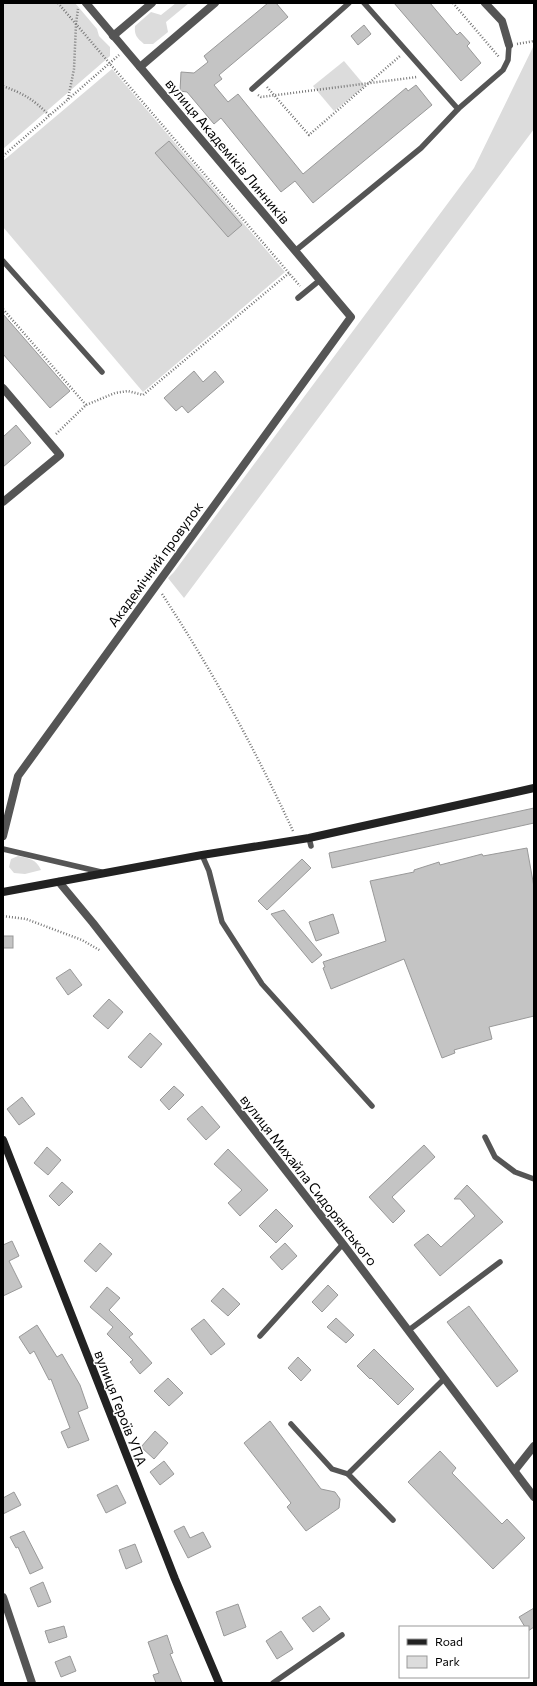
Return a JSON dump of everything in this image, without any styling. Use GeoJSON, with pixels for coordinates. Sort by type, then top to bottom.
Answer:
{"type":"FeatureCollection","features":[{"type":"Feature","properties":{"kind":"street","name":"вулиця Академіків Линників"},"geometry":{"type":"LineString","coordinates":[[86,3],[351,317]]}},
{"type":"Feature","properties":{"kind":"street"},"geometry":{"type":"LineString","coordinates":[[113,36],[152,3]]}},
{"type":"Feature","properties":{"kind":"street"},"geometry":{"type":"LineString","coordinates":[[140,67],[215,3]]}},
{"type":"Feature","properties":{"kind":"street"},"geometry":{"type":"LineString","coordinates":[[485,3],[502,21],[509,45]]}},
{"type":"Feature","properties":{"kind":"street","name":"Академічний провулок"},"geometry":{"type":"LineString","coordinates":[[3,836],[18,776],[351,317]]}},
{"type":"Feature","properties":{"kind":"street"},"geometry":{"type":"LineString","coordinates":[[3,388],[60,455],[3,502]]}},
{"type":"Feature","properties":{"kind":"street"},"geometry":{"type":"LineString","coordinates":[[3,892],[202,855],[297,840],[310,842],[534,788]]}},
{"type":"Feature","properties":{"kind":"street","name":"вулиця Михайла Сидорянського"},"geometry":{"type":"LineString","coordinates":[[59,882],[92,922],[343,1244],[534,1497]]}},
{"type":"Feature","properties":{"kind":"street","name":"вулиця Героїв УПА"},"geometry":{"type":"LineString","coordinates":[[3,1140],[164,1550],[219,1683]]}},
{"type":"Feature","properties":{"kind":"street"},"geometry":{"type":"LineString","coordinates":[[515,1470],[534,1446]]}},
{"type":"Feature","properties":{"kind":"street"},"geometry":{"type":"LineString","coordinates":[[3,1597],[32,1683]]}},
{"type":"Feature","properties":{"kind":"lane"},"geometry":{"type":"LineString","coordinates":[[252,89],[349,3]]}},
{"type":"Feature","properties":{"kind":"lane"},"geometry":{"type":"LineString","coordinates":[[364,3],[458,109]]}},
{"type":"Feature","properties":{"kind":"lane"},"geometry":{"type":"LineString","coordinates":[[295,251],[421,148],[458,109],[504,70],[508,60],[509,45]]}},
{"type":"Feature","properties":{"kind":"lane"},"geometry":{"type":"LineString","coordinates":[[3,260],[102,372]]}},
{"type":"Feature","properties":{"kind":"lane"},"geometry":{"type":"LineString","coordinates":[[298,298],[320,280]]}},
{"type":"Feature","properties":{"kind":"lane"},"geometry":{"type":"LineString","coordinates":[[3,849],[106,873]]}},
{"type":"Feature","properties":{"kind":"lane"},"geometry":{"type":"LineString","coordinates":[[202,855],[209,871],[222,922],[262,984],[372,1106]]}},
{"type":"Feature","properties":{"kind":"lane"},"geometry":{"type":"LineString","coordinates":[[485,1137],[495,1156],[515,1172],[534,1179]]}},
{"type":"Feature","properties":{"kind":"lane"},"geometry":{"type":"LineString","coordinates":[[260,1336],[343,1244]]}},
{"type":"Feature","properties":{"kind":"lane"},"geometry":{"type":"LineString","coordinates":[[409,1330],[500,1262]]}},
{"type":"Feature","properties":{"kind":"lane"},"geometry":{"type":"LineString","coordinates":[[348,1474],[444,1379]]}},
{"type":"Feature","properties":{"kind":"lane"},"geometry":{"type":"LineString","coordinates":[[291,1424],[332,1469],[348,1474],[394,1520]]}},
{"type":"Feature","properties":{"kind":"lane"},"geometry":{"type":"LineString","coordinates":[[273,1683],[342,1635]]}},
{"type":"Feature","properties":{"kind":"path"},"geometry":{"type":"LineString","coordinates":[[58,3],[305,292]]}},
{"type":"Feature","properties":{"kind":"path"},"geometry":{"type":"LineString","coordinates":[[67,100],[74,69],[76,24],[79,3]]}},
{"type":"Feature","properties":{"kind":"path"},"geometry":{"type":"LineString","coordinates":[[453,3],[506,65]]}},
{"type":"Feature","properties":{"kind":"path"},"geometry":{"type":"LineString","coordinates":[[509,45],[534,42]]}},
{"type":"Feature","properties":{"kind":"path"},"geometry":{"type":"LineString","coordinates":[[3,156],[125,50]]}},
{"type":"Feature","properties":{"kind":"path"},"geometry":{"type":"LineString","coordinates":[[261,81],[309,134],[406,50]]}},
{"type":"Feature","properties":{"kind":"path"},"geometry":{"type":"LineString","coordinates":[[252,89],[260,97],[429,76]]}},
{"type":"Feature","properties":{"kind":"path"},"geometry":{"type":"LineString","coordinates":[[3,86],[26,95],[34,100],[49,115]]}},
{"type":"Feature","properties":{"kind":"path"},"geometry":{"type":"LineString","coordinates":[[49,442],[86,405],[115,393],[128,392],[143,395],[288,273]]}},
{"type":"Feature","properties":{"kind":"path"},"geometry":{"type":"LineString","coordinates":[[3,309],[86,405]]}},
{"type":"Feature","properties":{"kind":"path"},"geometry":{"type":"LineString","coordinates":[[156,584],[196,646],[234,713],[262,764],[297,840]]}},
{"type":"Feature","properties":{"kind":"path"},"geometry":{"type":"LineString","coordinates":[[3,916],[26,919],[82,940],[107,954]]}},
{"type":"Feature","properties":{"kind":"green space"},"geometry":{"type":"Polygon","coordinates":[[[3,3],[75,3],[97,29],[99,36],[110,47],[110,56],[3,149],[3,3]]]}},
{"type":"Feature","properties":{"kind":"green space"},"geometry":{"type":"Polygon","coordinates":[[[176,3],[189,3],[166,22],[168,32],[153,44],[144,44],[136,36],[135,26],[151,12],[161,15],[176,3]]]}},
{"type":"Feature","properties":{"kind":"green space"},"geometry":{"type":"Polygon","coordinates":[[[534,45],[534,129],[184,598],[168,578],[174,572],[474,168],[534,45]]]}},
{"type":"Feature","properties":{"kind":"green space"},"geometry":{"type":"Polygon","coordinates":[[[344,61],[365,86],[334,111],[313,86],[344,61]]]}},
{"type":"Feature","properties":{"kind":"green space"},"geometry":{"type":"Polygon","coordinates":[[[112,69],[285,272],[143,392],[3,227],[3,161],[112,69]]]}},
{"type":"Feature","properties":{"kind":"green space"},"geometry":{"type":"Polygon","coordinates":[[[18,856],[26,857],[37,863],[41,870],[25,874],[14,873],[9,867],[11,859],[18,856]]]}},
{"type":"Feature","properties":{"kind":"building"},"geometry":{"type":"Polygon","coordinates":[[[268,3],[276,3],[288,17],[219,75],[222,79],[214,85],[228,102],[238,94],[303,174],[406,88],[408,91],[416,85],[432,105],[313,203],[295,181],[281,192],[221,118],[214,124],[187,92],[180,91],[181,72],[194,73],[208,62],[204,56],[268,3]]]}},
{"type":"Feature","properties":{"kind":"building"},"geometry":{"type":"Polygon","coordinates":[[[394,3],[430,3],[457,35],[460,32],[470,43],[467,46],[481,63],[461,81],[394,3]]]}},
{"type":"Feature","properties":{"kind":"building"},"geometry":{"type":"Polygon","coordinates":[[[364,25],[371,34],[358,45],[351,36],[364,25]]]}},
{"type":"Feature","properties":{"kind":"building"},"geometry":{"type":"Polygon","coordinates":[[[169,141],[242,225],[228,237],[155,153],[169,141]]]}},
{"type":"Feature","properties":{"kind":"building"},"geometry":{"type":"Polygon","coordinates":[[[3,314],[70,391],[50,408],[3,354],[3,314]]]}},
{"type":"Feature","properties":{"kind":"building"},"geometry":{"type":"Polygon","coordinates":[[[194,371],[203,382],[215,371],[224,382],[188,413],[182,406],[176,411],[164,398],[194,371]]]}},
{"type":"Feature","properties":{"kind":"building"},"geometry":{"type":"Polygon","coordinates":[[[16,425],[31,443],[3,467],[3,437],[16,425]]]}},
{"type":"Feature","properties":{"kind":"building"},"geometry":{"type":"Polygon","coordinates":[[[534,808],[534,823],[332,868],[329,853],[534,808]]]}},
{"type":"Feature","properties":{"kind":"building"},"geometry":{"type":"Polygon","coordinates":[[[527,848],[534,887],[534,1016],[489,1027],[492,1039],[454,1050],[455,1053],[442,1058],[404,959],[331,989],[323,968],[325,967],[323,962],[386,941],[370,881],[414,872],[414,870],[439,862],[440,865],[482,854],[483,856],[527,848]]]}},
{"type":"Feature","properties":{"kind":"building"},"geometry":{"type":"Polygon","coordinates":[[[302,859],[311,868],[267,910],[258,901],[302,859]]]}},
{"type":"Feature","properties":{"kind":"building"},"geometry":{"type":"Polygon","coordinates":[[[284,910],[322,955],[312,963],[271,914],[284,910]]]}},
{"type":"Feature","properties":{"kind":"building"},"geometry":{"type":"Polygon","coordinates":[[[333,914],[339,933],[316,941],[309,922],[333,914]]]}},
{"type":"Feature","properties":{"kind":"building"},"geometry":{"type":"Polygon","coordinates":[[[3,936],[13,936],[13,948],[3,948],[3,936]]]}},
{"type":"Feature","properties":{"kind":"building"},"geometry":{"type":"Polygon","coordinates":[[[70,969],[82,985],[68,995],[56,978],[70,969]]]}},
{"type":"Feature","properties":{"kind":"building"},"geometry":{"type":"Polygon","coordinates":[[[109,999],[123,1012],[108,1029],[93,1016],[109,999]]]}},
{"type":"Feature","properties":{"kind":"building"},"geometry":{"type":"Polygon","coordinates":[[[150,1033],[162,1044],[141,1068],[128,1057],[150,1033]]]}},
{"type":"Feature","properties":{"kind":"building"},"geometry":{"type":"Polygon","coordinates":[[[174,1086],[184,1095],[169,1110],[160,1100],[174,1086]]]}},
{"type":"Feature","properties":{"kind":"building"},"geometry":{"type":"Polygon","coordinates":[[[22,1097],[35,1114],[19,1125],[7,1109],[22,1097]]]}},
{"type":"Feature","properties":{"kind":"building"},"geometry":{"type":"Polygon","coordinates":[[[202,1106],[220,1127],[206,1140],[187,1119],[202,1106]]]}},
{"type":"Feature","properties":{"kind":"building"},"geometry":{"type":"Polygon","coordinates":[[[424,1145],[435,1157],[392,1197],[405,1211],[393,1223],[369,1197],[424,1145]]]}},
{"type":"Feature","properties":{"kind":"building"},"geometry":{"type":"Polygon","coordinates":[[[47,1147],[61,1160],[48,1175],[34,1163],[47,1147]]]}},
{"type":"Feature","properties":{"kind":"building"},"geometry":{"type":"Polygon","coordinates":[[[228,1149],[268,1190],[240,1216],[228,1203],[242,1190],[214,1164],[228,1149]]]}},
{"type":"Feature","properties":{"kind":"building"},"geometry":{"type":"Polygon","coordinates":[[[62,1182],[73,1192],[59,1206],[49,1196],[62,1182]]]}},
{"type":"Feature","properties":{"kind":"building"},"geometry":{"type":"Polygon","coordinates":[[[467,1185],[503,1222],[440,1276],[414,1245],[428,1234],[441,1247],[475,1216],[460,1199],[454,1199],[467,1185]]]}},
{"type":"Feature","properties":{"kind":"building"},"geometry":{"type":"Polygon","coordinates":[[[276,1209],[293,1226],[276,1243],[259,1226],[276,1209]]]}},
{"type":"Feature","properties":{"kind":"building"},"geometry":{"type":"Polygon","coordinates":[[[12,1241],[19,1256],[9,1261],[22,1287],[3,1296],[3,1245],[12,1241]]]}},
{"type":"Feature","properties":{"kind":"building"},"geometry":{"type":"Polygon","coordinates":[[[100,1243],[112,1254],[96,1272],[84,1261],[100,1243]]]}},
{"type":"Feature","properties":{"kind":"building"},"geometry":{"type":"Polygon","coordinates":[[[285,1243],[297,1256],[282,1270],[270,1257],[285,1243]]]}},
{"type":"Feature","properties":{"kind":"building"},"geometry":{"type":"Polygon","coordinates":[[[328,1285],[338,1295],[322,1312],[312,1302],[328,1285]]]}},
{"type":"Feature","properties":{"kind":"building"},"geometry":{"type":"Polygon","coordinates":[[[107,1287],[120,1298],[109,1310],[133,1334],[129,1337],[152,1363],[140,1374],[130,1362],[133,1360],[107,1334],[113,1327],[90,1307],[107,1287]]]}},
{"type":"Feature","properties":{"kind":"building"},"geometry":{"type":"Polygon","coordinates":[[[223,1288],[240,1304],[228,1316],[211,1301],[223,1288]]]}},
{"type":"Feature","properties":{"kind":"building"},"geometry":{"type":"Polygon","coordinates":[[[469,1306],[518,1371],[497,1387],[447,1322],[469,1306]]]}},
{"type":"Feature","properties":{"kind":"building"},"geometry":{"type":"Polygon","coordinates":[[[336,1318],[354,1335],[346,1343],[327,1327],[336,1318]]]}},
{"type":"Feature","properties":{"kind":"building"},"geometry":{"type":"Polygon","coordinates":[[[204,1319],[225,1344],[211,1355],[191,1329],[204,1319]]]}},
{"type":"Feature","properties":{"kind":"building"},"geometry":{"type":"Polygon","coordinates":[[[37,1325],[57,1357],[62,1354],[80,1385],[88,1408],[78,1412],[89,1440],[68,1448],[61,1432],[70,1428],[51,1379],[49,1380],[34,1351],[30,1354],[19,1337],[37,1325]]]}},
{"type":"Feature","properties":{"kind":"building"},"geometry":{"type":"Polygon","coordinates":[[[374,1349],[414,1389],[398,1405],[357,1366],[374,1349]]]}},
{"type":"Feature","properties":{"kind":"building"},"geometry":{"type":"Polygon","coordinates":[[[298,1357],[311,1370],[301,1381],[288,1368],[298,1357]]]}},
{"type":"Feature","properties":{"kind":"building"},"geometry":{"type":"Polygon","coordinates":[[[168,1378],[183,1393],[169,1406],[154,1391],[168,1378]]]}},
{"type":"Feature","properties":{"kind":"building"},"geometry":{"type":"Polygon","coordinates":[[[270,1421],[321,1489],[335,1492],[340,1499],[339,1508],[306,1531],[287,1507],[291,1503],[244,1443],[270,1421]]]}},
{"type":"Feature","properties":{"kind":"building"},"geometry":{"type":"Polygon","coordinates":[[[155,1431],[168,1443],[154,1459],[141,1447],[155,1431]]]}},
{"type":"Feature","properties":{"kind":"building"},"geometry":{"type":"Polygon","coordinates":[[[440,1451],[456,1468],[452,1473],[502,1524],[507,1519],[525,1538],[493,1569],[408,1482],[440,1451]]]}},
{"type":"Feature","properties":{"kind":"building"},"geometry":{"type":"Polygon","coordinates":[[[164,1461],[174,1474],[160,1485],[150,1472],[164,1461]]]}},
{"type":"Feature","properties":{"kind":"building"},"geometry":{"type":"Polygon","coordinates":[[[117,1485],[126,1503],[106,1513],[97,1495],[117,1485]]]}},
{"type":"Feature","properties":{"kind":"building"},"geometry":{"type":"Polygon","coordinates":[[[14,1492],[21,1505],[3,1514],[3,1498],[14,1492]]]}},
{"type":"Feature","properties":{"kind":"building"},"geometry":{"type":"Polygon","coordinates":[[[184,1526],[190,1538],[203,1532],[211,1547],[188,1558],[174,1531],[184,1526]]]}},
{"type":"Feature","properties":{"kind":"building"},"geometry":{"type":"Polygon","coordinates":[[[24,1531],[43,1568],[30,1574],[18,1547],[16,1548],[10,1537],[24,1531]]]}},
{"type":"Feature","properties":{"kind":"building"},"geometry":{"type":"Polygon","coordinates":[[[135,1544],[142,1562],[126,1569],[119,1550],[135,1544]]]}},
{"type":"Feature","properties":{"kind":"building"},"geometry":{"type":"Polygon","coordinates":[[[43,1582],[51,1602],[38,1607],[30,1588],[43,1582]]]}},
{"type":"Feature","properties":{"kind":"building"},"geometry":{"type":"Polygon","coordinates":[[[238,1604],[246,1627],[224,1636],[216,1612],[238,1604]]]}},
{"type":"Feature","properties":{"kind":"building"},"geometry":{"type":"Polygon","coordinates":[[[320,1606],[330,1619],[313,1632],[302,1618],[320,1606]]]}},
{"type":"Feature","properties":{"kind":"building"},"geometry":{"type":"Polygon","coordinates":[[[534,1608],[534,1627],[529,1630],[529,1626],[524,1626],[519,1617],[534,1608]]]}},
{"type":"Feature","properties":{"kind":"building"},"geometry":{"type":"Polygon","coordinates":[[[64,1626],[67,1637],[49,1643],[45,1631],[64,1626]]]}},
{"type":"Feature","properties":{"kind":"building"},"geometry":{"type":"Polygon","coordinates":[[[281,1631],[293,1649],[277,1659],[266,1641],[281,1631]]]}},
{"type":"Feature","properties":{"kind":"building"},"geometry":{"type":"Polygon","coordinates":[[[167,1635],[173,1653],[170,1654],[182,1683],[156,1683],[153,1675],[159,1673],[148,1642],[167,1635]]]}},
{"type":"Feature","properties":{"kind":"building"},"geometry":{"type":"Polygon","coordinates":[[[70,1656],[76,1671],[61,1677],[55,1662],[70,1656]]]}}]}
